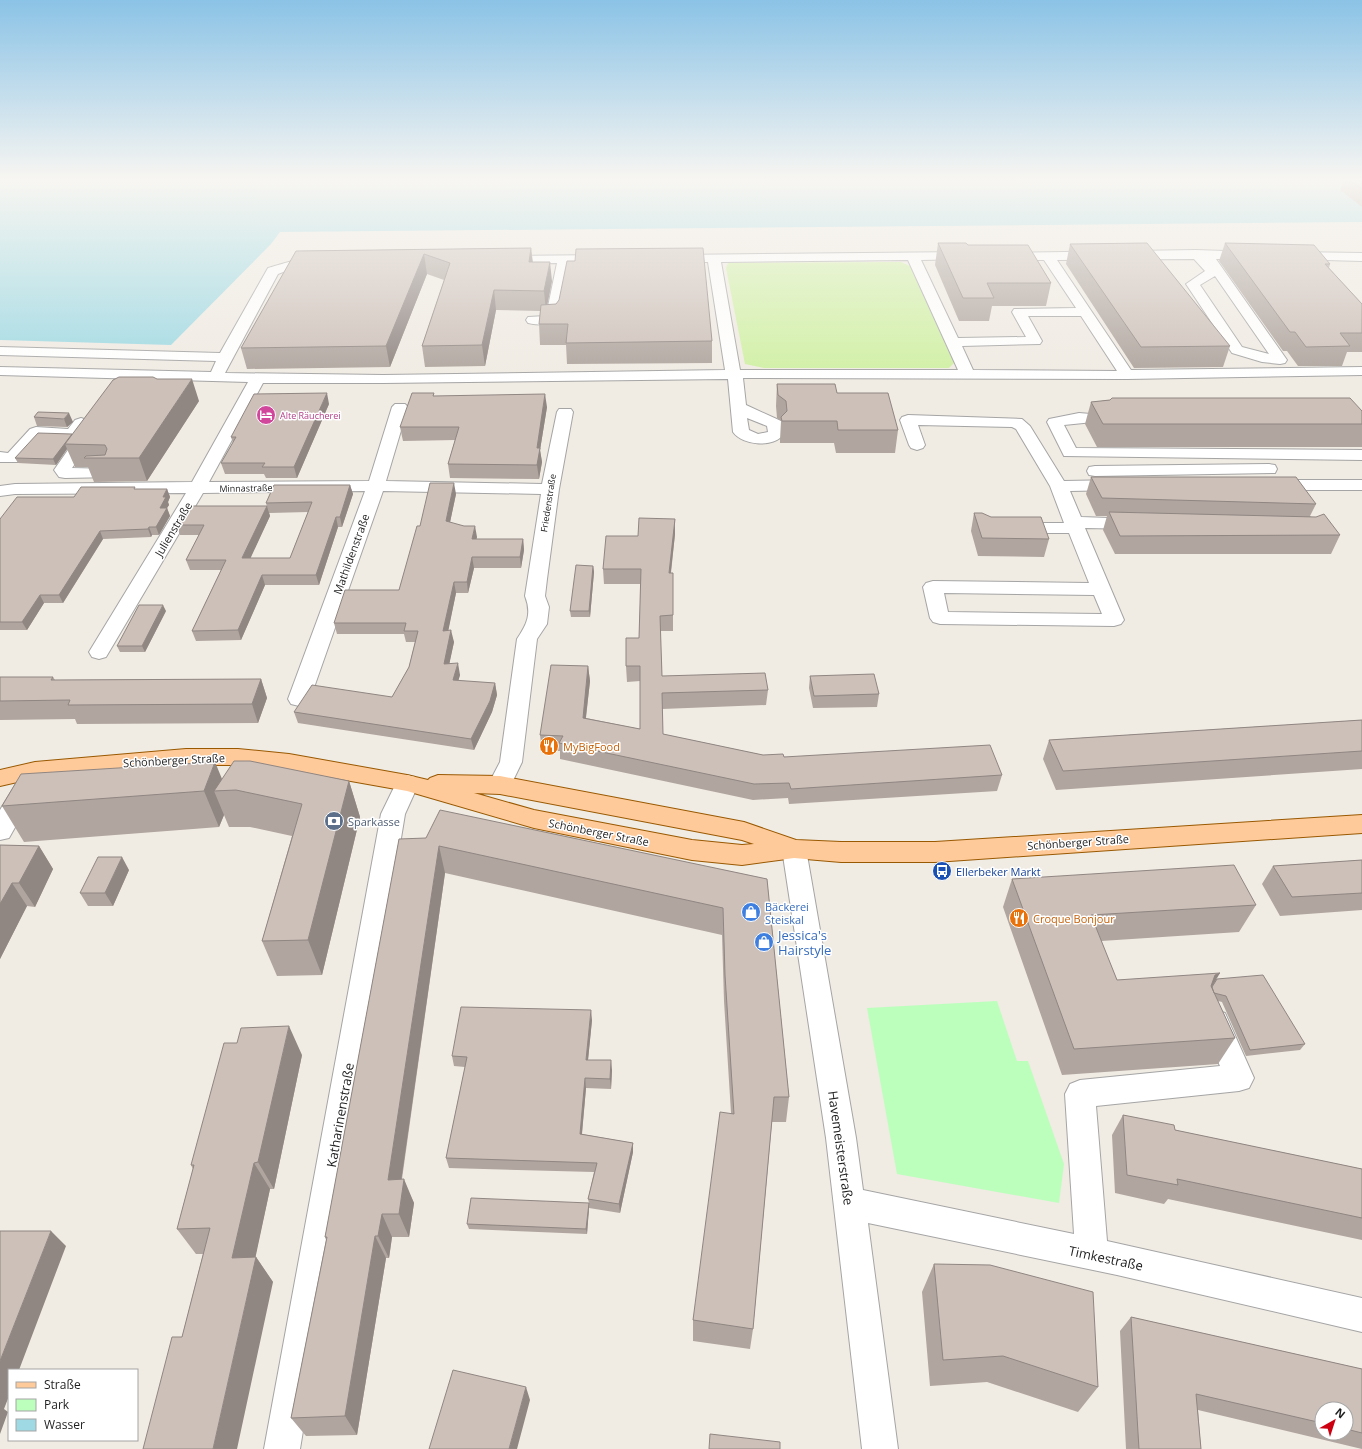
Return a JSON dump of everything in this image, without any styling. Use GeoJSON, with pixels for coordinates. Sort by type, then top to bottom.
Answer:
{"type":"FeatureCollection","features":[{"type":"Feature","properties":{"kind":"main road","name":"Schönberger Straße"},"geometry":{"type":"LineString","coordinates":[[36,770],[186,757],[238,757],[289,762],[407,783],[534,819],[692,850],[742,855],[794,849],[842,852],[935,852],[1362,824]]}},
{"type":"Feature","properties":{"kind":"main road"},"geometry":{"type":"LineString","coordinates":[[0,778],[36,770]]}},
{"type":"Feature","properties":{"kind":"main road"},"geometry":{"type":"LineString","coordinates":[[0,782],[36,770]]}},
{"type":"Feature","properties":{"kind":"main road","name":"Schönberger Straße"},"geometry":{"type":"LineString","coordinates":[[407,783],[500,786],[577,798],[744,831],[794,849]]}},
{"type":"Feature","properties":{"kind":"street"},"geometry":{"type":"LineString","coordinates":[[1201,254],[1213,272],[1193,284],[1237,350],[1262,358],[1280,360]]}},
{"type":"Feature","properties":{"kind":"street"},"geometry":{"type":"LineString","coordinates":[[1201,254],[1280,360],[1287,374]]}},
{"type":"Feature","properties":{"kind":"street"},"geometry":{"type":"LineString","coordinates":[[992,256],[1201,254],[1260,255]]}},
{"type":"Feature","properties":{"kind":"street"},"geometry":{"type":"LineString","coordinates":[[659,259],[976,256]]}},
{"type":"Feature","properties":{"kind":"street"},"geometry":{"type":"LineString","coordinates":[[1048,256],[1127,375]]}},
{"type":"Feature","properties":{"kind":"street"},"geometry":{"type":"LineString","coordinates":[[1284,256],[1362,258]]}},
{"type":"Feature","properties":{"kind":"street"},"geometry":{"type":"LineString","coordinates":[[913,257],[968,375]]}},
{"type":"Feature","properties":{"kind":"street"},"geometry":{"type":"LineString","coordinates":[[714,258],[739,408]]}},
{"type":"Feature","properties":{"kind":"street"},"geometry":{"type":"LineString","coordinates":[[493,260],[619,259]]}},
{"type":"Feature","properties":{"kind":"street"},"geometry":{"type":"LineString","coordinates":[[533,320],[552,320],[564,260]]}},
{"type":"Feature","properties":{"kind":"street"},"geometry":{"type":"LineString","coordinates":[[216,377],[225,357],[273,272],[289,265],[327,262]]}},
{"type":"Feature","properties":{"kind":"street"},"geometry":{"type":"LineString","coordinates":[[953,342],[1035,341],[1019,312],[1085,312]]}},
{"type":"Feature","properties":{"kind":"street"},"geometry":{"type":"LineString","coordinates":[[0,352],[225,357]]}},
{"type":"Feature","properties":{"kind":"street"},"geometry":{"type":"LineString","coordinates":[[0,371],[179,377],[383,379],[734,374],[1127,375],[1362,372]]}},
{"type":"Feature","properties":{"kind":"street"},"geometry":{"type":"LineString","coordinates":[[169,389],[179,377]]}},
{"type":"Feature","properties":{"kind":"street","name":"Julienstraße"},"geometry":{"type":"LineString","coordinates":[[99,652],[197,489],[258,378]]}},
{"type":"Feature","properties":{"kind":"street","name":"Mathildenstraße"},"geometry":{"type":"LineString","coordinates":[[299,699],[376,486],[400,407]]}},
{"type":"Feature","properties":{"kind":"street","name":"Friedenstraße"},"geometry":{"type":"LineString","coordinates":[[500,786],[511,762],[527,638],[537,624],[539,606],[535,596],[550,489],[565,412]]}},
{"type":"Feature","properties":{"kind":"street"},"geometry":{"type":"LineString","coordinates":[[100,418],[62,470],[65,473],[107,473]]}},
{"type":"Feature","properties":{"kind":"street"},"geometry":{"type":"LineString","coordinates":[[1097,418],[1079,418],[1055,422],[1076,467],[1092,478],[1362,485]]}},
{"type":"Feature","properties":{"kind":"street"},"geometry":{"type":"LineString","coordinates":[[917,445],[908,420],[1016,422],[1022,426],[1059,486],[1074,525],[1102,589],[1114,620],[940,618],[933,587],[1102,589]]}},
{"type":"Feature","properties":{"kind":"street"},"geometry":{"type":"LineString","coordinates":[[0,457],[12,458],[36,432],[72,434],[81,422]]}},
{"type":"Feature","properties":{"kind":"street"},"geometry":{"type":"LineString","coordinates":[[1070,453],[1362,455]]}},
{"type":"Feature","properties":{"kind":"street"},"geometry":{"type":"LineString","coordinates":[[1059,486],[1092,478],[1362,469]]}},
{"type":"Feature","properties":{"kind":"street","name":"Minnastraße"},"geometry":{"type":"LineString","coordinates":[[7,490],[376,486],[550,489]]}},
{"type":"Feature","properties":{"kind":"street"},"geometry":{"type":"LineString","coordinates":[[0,507],[7,490]]}},
{"type":"Feature","properties":{"kind":"street"},"geometry":{"type":"LineString","coordinates":[[995,528],[1152,524]]}},
{"type":"Feature","properties":{"kind":"street"},"geometry":{"type":"LineString","coordinates":[[0,831],[36,770]]}},
{"type":"Feature","properties":{"kind":"street","name":"Katharinenstraße"},"geometry":{"type":"LineString","coordinates":[[282,1449],[393,814],[407,783]]}},
{"type":"Feature","properties":{"kind":"street","name":"Havemeisterstraße"},"geometry":{"type":"LineString","coordinates":[[794,849],[841,1138],[880,1449]]}},
{"type":"Feature","properties":{"kind":"street"},"geometry":{"type":"LineString","coordinates":[[1092,1255],[1080,1094],[1239,1078],[1211,1012]]}},
{"type":"Feature","properties":{"kind":"street","name":"Timkestraße"},"geometry":{"type":"LineString","coordinates":[[848,1202],[1362,1315]]}},
{"type":"Feature","properties":{"kind":"green space"},"geometry":{"type":"Polygon","coordinates":[[[901,262],[910,266],[954,363],[949,368],[764,368],[745,364],[726,268],[728,263],[901,262]]]}},
{"type":"Feature","properties":{"kind":"green space"},"geometry":{"type":"Polygon","coordinates":[[[997,1001],[1017,1061],[1028,1061],[1064,1164],[1059,1203],[897,1174],[867,1008],[997,1001]]]}},
{"type":"Feature","properties":{"kind":"water"},"geometry":{"type":"Polygon","coordinates":[[[0,248],[267,248],[171,345],[0,340],[0,248]]]}},
{"type":"Feature","properties":{"kind":"building"},"geometry":{"type":"Polygon","coordinates":[[[531,248],[529,262],[550,262],[544,291],[494,290],[482,345],[422,346],[450,263],[424,254],[386,346],[241,348],[296,251],[531,248]]]}},
{"type":"Feature","properties":{"kind":"building"},"geometry":{"type":"Polygon","coordinates":[[[703,248],[712,341],[566,343],[568,324],[539,324],[541,305],[556,304],[559,300],[567,261],[575,261],[576,249],[703,248]]]}},
{"type":"Feature","properties":{"kind":"building"},"geometry":{"type":"Polygon","coordinates":[[[940,248],[1030,248],[1051,283],[987,283],[994,298],[963,298],[940,248]]]}},
{"type":"Feature","properties":{"kind":"building"},"geometry":{"type":"Polygon","coordinates":[[[1072,248],[1151,248],[1230,346],[1141,347],[1072,248]]]}},
{"type":"Feature","properties":{"kind":"building"},"geometry":{"type":"Polygon","coordinates":[[[1228,248],[1316,248],[1330,264],[1325,264],[1362,304],[1362,333],[1340,333],[1350,346],[1306,347],[1295,332],[1290,332],[1228,248]]]}},
{"type":"Feature","properties":{"kind":"building"},"geometry":{"type":"Polygon","coordinates":[[[119,377],[192,379],[139,458],[84,458],[86,456],[105,455],[107,449],[105,445],[65,444],[113,380],[119,377]]]}},
{"type":"Feature","properties":{"kind":"building"},"geometry":{"type":"Polygon","coordinates":[[[777,384],[835,384],[837,393],[888,393],[898,430],[838,430],[837,421],[782,421],[781,417],[787,411],[786,401],[778,395],[777,384]]]}},
{"type":"Feature","properties":{"kind":"building"},"geometry":{"type":"Polygon","coordinates":[[[327,393],[294,467],[262,467],[265,463],[221,463],[236,437],[231,437],[254,394],[327,393]]]}},
{"type":"Feature","properties":{"kind":"building"},"geometry":{"type":"Polygon","coordinates":[[[412,393],[434,393],[433,396],[545,394],[537,448],[540,448],[537,465],[448,464],[459,427],[400,427],[412,393]]]}},
{"type":"Feature","properties":{"kind":"building"},"geometry":{"type":"Polygon","coordinates":[[[1112,398],[1350,398],[1362,411],[1362,424],[1103,424],[1091,402],[1110,400],[1112,398]]]}},
{"type":"Feature","properties":{"kind":"building"},"geometry":{"type":"Polygon","coordinates":[[[38,412],[69,413],[64,419],[34,417],[38,412]]]}},
{"type":"Feature","properties":{"kind":"building"},"geometry":{"type":"Polygon","coordinates":[[[38,433],[72,434],[53,459],[15,458],[38,433]]]}},
{"type":"Feature","properties":{"kind":"building"},"geometry":{"type":"Polygon","coordinates":[[[1091,477],[1296,477],[1316,504],[1102,498],[1091,477]]]}},
{"type":"Feature","properties":{"kind":"building"},"geometry":{"type":"Polygon","coordinates":[[[430,483],[454,483],[446,521],[464,526],[475,526],[472,539],[523,539],[520,557],[472,557],[467,582],[454,582],[443,631],[451,630],[444,664],[458,663],[453,680],[495,683],[490,701],[471,739],[294,712],[312,685],[392,697],[409,667],[418,631],[404,631],[406,623],[334,623],[345,590],[399,590],[417,526],[420,526],[430,483]]]}},
{"type":"Feature","properties":{"kind":"building"},"geometry":{"type":"Polygon","coordinates":[[[274,485],[350,485],[340,517],[336,517],[316,575],[262,575],[238,630],[192,631],[226,560],[186,560],[204,525],[176,525],[188,506],[267,506],[242,558],[290,558],[312,502],[266,503],[274,485]]]}},
{"type":"Feature","properties":{"kind":"building"},"geometry":{"type":"Polygon","coordinates":[[[81,487],[135,487],[134,489],[167,489],[163,497],[166,497],[160,508],[167,508],[156,527],[149,527],[148,529],[100,531],[59,595],[40,595],[22,622],[0,622],[0,519],[17,497],[74,497],[81,487]]]}},
{"type":"Feature","properties":{"kind":"building"},"geometry":{"type":"Polygon","coordinates":[[[1109,512],[1316,517],[1324,514],[1340,535],[1120,536],[1109,512]]]}},
{"type":"Feature","properties":{"kind":"building"},"geometry":{"type":"Polygon","coordinates":[[[974,513],[982,513],[991,517],[1041,517],[1049,539],[982,538],[974,513]]]}},
{"type":"Feature","properties":{"kind":"building"},"geometry":{"type":"Polygon","coordinates":[[[639,518],[675,519],[669,573],[673,573],[673,615],[660,616],[662,676],[765,673],[768,690],[662,693],[663,734],[763,755],[783,754],[784,757],[990,745],[1002,775],[791,789],[789,783],[754,784],[559,743],[563,736],[540,735],[551,665],[588,666],[583,718],[640,729],[640,666],[626,666],[626,638],[639,638],[641,569],[603,569],[606,536],[638,536],[639,518]]]}},
{"type":"Feature","properties":{"kind":"building"},"geometry":{"type":"Polygon","coordinates":[[[576,565],[593,566],[589,611],[570,611],[576,565]]]}},
{"type":"Feature","properties":{"kind":"building"},"geometry":{"type":"Polygon","coordinates":[[[139,605],[163,605],[142,646],[117,646],[139,605]]]}},
{"type":"Feature","properties":{"kind":"building"},"geometry":{"type":"Polygon","coordinates":[[[874,674],[879,694],[814,696],[810,676],[874,674]]]}},
{"type":"Feature","properties":{"kind":"building"},"geometry":{"type":"Polygon","coordinates":[[[0,677],[53,677],[51,680],[261,679],[252,704],[68,705],[70,700],[0,701],[0,677]]]}},
{"type":"Feature","properties":{"kind":"building"},"geometry":{"type":"Polygon","coordinates":[[[1362,720],[1362,751],[1063,771],[1049,740],[1362,720]]]}},
{"type":"Feature","properties":{"kind":"building"},"geometry":{"type":"Polygon","coordinates":[[[234,761],[250,761],[349,781],[308,940],[262,941],[302,804],[236,790],[214,791],[234,761]]]}},
{"type":"Feature","properties":{"kind":"building"},"geometry":{"type":"Polygon","coordinates":[[[215,762],[204,791],[2,806],[21,774],[215,762]]]}},
{"type":"Feature","properties":{"kind":"building"},"geometry":{"type":"Polygon","coordinates":[[[440,810],[767,879],[789,1097],[774,1097],[753,1329],[693,1320],[720,1112],[734,1114],[725,975],[723,908],[439,846],[388,1180],[404,1179],[399,1214],[382,1214],[378,1236],[375,1236],[345,1416],[291,1418],[327,1237],[325,1237],[399,839],[426,838],[440,810]]]}},
{"type":"Feature","properties":{"kind":"building"},"geometry":{"type":"Polygon","coordinates":[[[0,845],[39,846],[19,883],[12,883],[0,904],[0,845]]]}},
{"type":"Feature","properties":{"kind":"building"},"geometry":{"type":"Polygon","coordinates":[[[98,857],[122,857],[105,893],[80,893],[98,857]]]}},
{"type":"Feature","properties":{"kind":"building"},"geometry":{"type":"Polygon","coordinates":[[[1362,860],[1362,893],[1292,897],[1273,866],[1362,860]]]}},
{"type":"Feature","properties":{"kind":"building"},"geometry":{"type":"Polygon","coordinates":[[[1234,865],[1256,905],[1091,915],[1117,980],[1220,973],[1215,975],[1211,986],[1235,1038],[1074,1049],[1012,879],[1234,865]]]}},
{"type":"Feature","properties":{"kind":"building"},"geometry":{"type":"Polygon","coordinates":[[[1263,975],[1305,1044],[1250,1050],[1226,996],[1214,993],[1212,987],[1217,979],[1263,975]]]}},
{"type":"Feature","properties":{"kind":"building"},"geometry":{"type":"Polygon","coordinates":[[[461,1007],[591,1010],[586,1060],[611,1060],[610,1079],[585,1078],[580,1134],[633,1143],[619,1204],[588,1199],[597,1163],[446,1158],[467,1057],[452,1056],[461,1007]]]}},
{"type":"Feature","properties":{"kind":"building"},"geometry":{"type":"Polygon","coordinates":[[[289,1026],[258,1162],[254,1163],[232,1258],[256,1257],[213,1449],[143,1449],[172,1337],[182,1337],[210,1228],[177,1229],[194,1165],[191,1165],[224,1043],[237,1043],[241,1028],[289,1026]]]}},
{"type":"Feature","properties":{"kind":"building"},"geometry":{"type":"Polygon","coordinates":[[[1123,1115],[1174,1125],[1175,1130],[1362,1169],[1362,1218],[1177,1179],[1178,1185],[1127,1175],[1123,1115]]]}},
{"type":"Feature","properties":{"kind":"building"},"geometry":{"type":"Polygon","coordinates":[[[471,1198],[589,1203],[586,1229],[467,1224],[471,1198]]]}},
{"type":"Feature","properties":{"kind":"building"},"geometry":{"type":"Polygon","coordinates":[[[0,1231],[51,1231],[0,1361],[0,1231]]]}},
{"type":"Feature","properties":{"kind":"building"},"geometry":{"type":"Polygon","coordinates":[[[934,1264],[990,1265],[1093,1292],[1098,1387],[1003,1356],[943,1360],[934,1264]]]}},
{"type":"Feature","properties":{"kind":"building"},"geometry":{"type":"Polygon","coordinates":[[[1131,1317],[1362,1369],[1362,1433],[1354,1431],[1354,1401],[1314,1401],[1314,1421],[1196,1394],[1201,1449],[1139,1449],[1131,1317]]]}},
{"type":"Feature","properties":{"kind":"building"},"geometry":{"type":"Polygon","coordinates":[[[453,1370],[526,1387],[509,1449],[429,1449],[453,1370]]]}},
{"type":"Feature","properties":{"kind":"building"},"geometry":{"type":"Polygon","coordinates":[[[710,1434],[780,1442],[780,1449],[709,1449],[710,1434]]]}},
{"type":"Feature","properties":{"kind":"place","name":"Alte Räucherei"},"geometry":{"type":"Point","coordinates":[266,415]}},
{"type":"Feature","properties":{"kind":"place","name":"MyBigFood"},"geometry":{"type":"Point","coordinates":[549,746]}},
{"type":"Feature","properties":{"kind":"place","name":"Sparkasse"},"geometry":{"type":"Point","coordinates":[334,821]}},
{"type":"Feature","properties":{"kind":"place","name":"Ellerbeker Markt"},"geometry":{"type":"Point","coordinates":[942,871]}},
{"type":"Feature","properties":{"kind":"place","name":"Bäckerei Steiskal"},"geometry":{"type":"Point","coordinates":[751,912]}},
{"type":"Feature","properties":{"kind":"place","name":"Croque Bonjour"},"geometry":{"type":"Point","coordinates":[1019,918]}},
{"type":"Feature","properties":{"kind":"place","name":"Jessica's Hairstyle"},"geometry":{"type":"Point","coordinates":[764,942]}}]}
